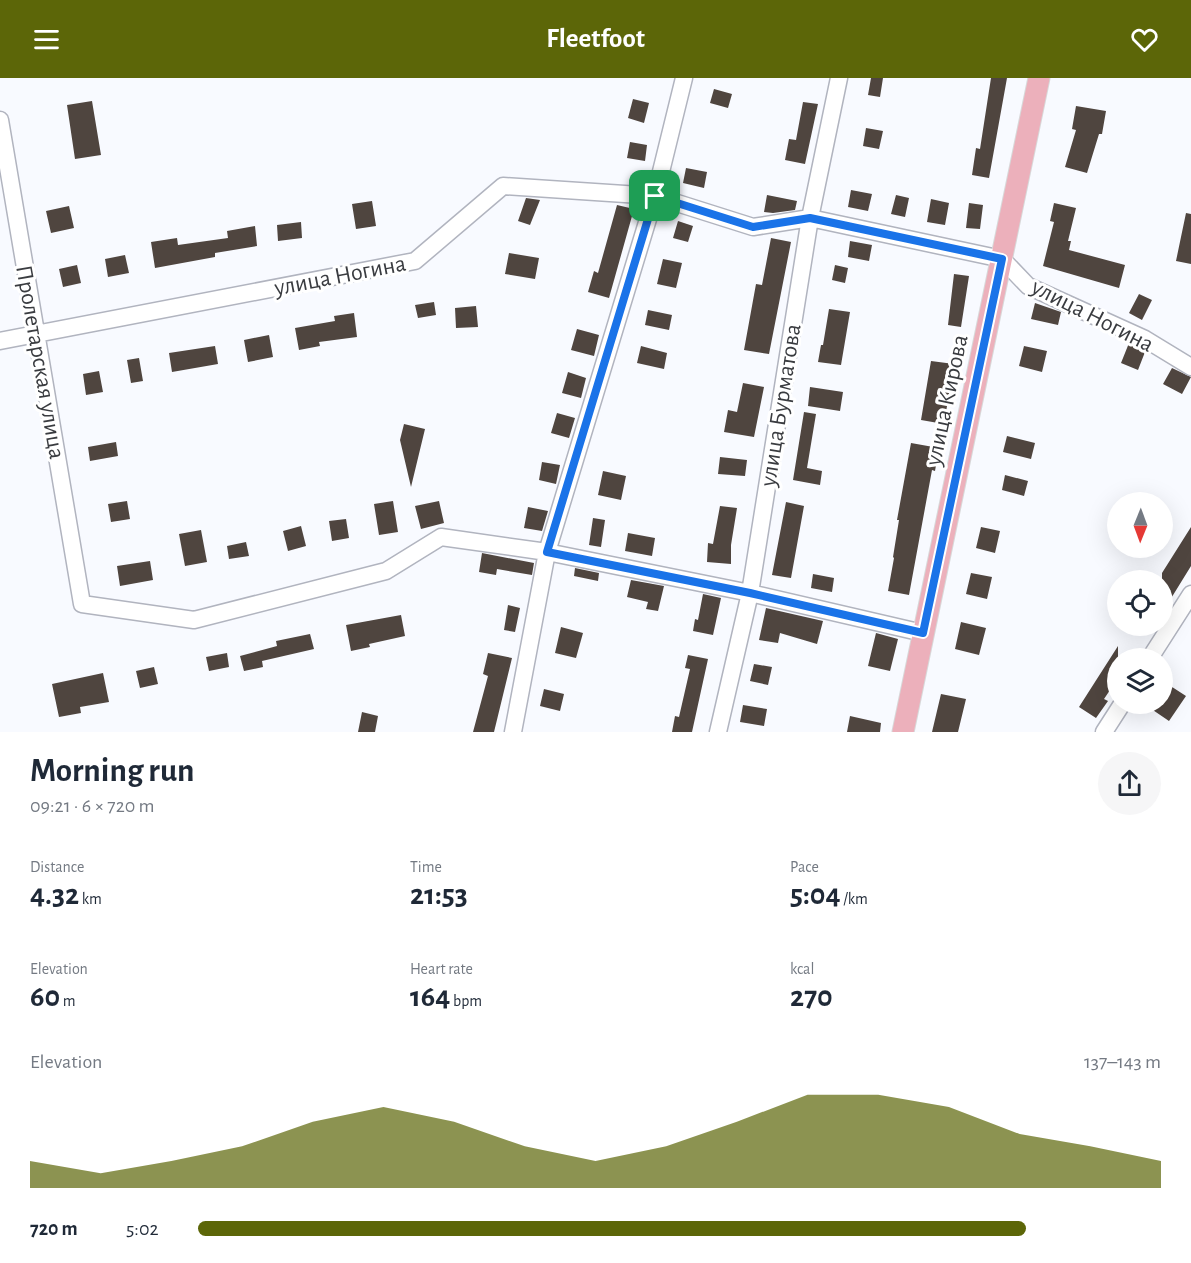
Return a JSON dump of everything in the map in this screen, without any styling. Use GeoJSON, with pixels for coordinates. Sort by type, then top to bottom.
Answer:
{"type":"FeatureCollection","features":[{"type":"Feature","properties":{"kind":"main road","name":"улица Кирова"},"geometry":{"type":"LineString","coordinates":[[903,732],[1039,78]]}},
{"type":"Feature","properties":{"kind":"street"},"geometry":{"type":"LineString","coordinates":[[513,732],[547,552],[655,196],[684,78]]}},
{"type":"Feature","properties":{"kind":"street","name":"улица Бурматова"},"geometry":{"type":"LineString","coordinates":[[718,732],[750,593],[810,218],[839,78]]}},
{"type":"Feature","properties":{"kind":"street","name":"Пролетарская улица"},"geometry":{"type":"LineString","coordinates":[[0,120],[82,604],[194,620],[386,571],[441,537],[547,552]]}},
{"type":"Feature","properties":{"kind":"street","name":"улица Ногина"},"geometry":{"type":"LineString","coordinates":[[0,341],[415,261],[503,186],[655,196],[753,227],[810,218],[1002,259],[1028,286],[1145,339],[1191,367]]}},
{"type":"Feature","properties":{"kind":"street"},"geometry":{"type":"LineString","coordinates":[[547,552],[750,593],[923,633]]}},
{"type":"Feature","properties":{"kind":"street"},"geometry":{"type":"LineString","coordinates":[[1156,648],[1191,594]]}},
{"type":"Feature","properties":{"kind":"street"},"geometry":{"type":"LineString","coordinates":[[1104,732],[1116,714]]}},
{"type":"Feature","properties":{"kind":"building"},"geometry":{"type":"Polygon","coordinates":[[[871,78],[883,78],[880,97],[868,95],[871,78]]]}},
{"type":"Feature","properties":{"kind":"building"},"geometry":{"type":"Polygon","coordinates":[[[991,78],[1007,78],[989,178],[972,175],[976,148],[980,149],[991,78]]]}},
{"type":"Feature","properties":{"kind":"building"},"geometry":{"type":"Polygon","coordinates":[[[714,89],[732,94],[728,108],[710,103],[714,89]]]}},
{"type":"Feature","properties":{"kind":"building"},"geometry":{"type":"Polygon","coordinates":[[[633,99],[649,103],[644,123],[628,118],[633,99]]]}},
{"type":"Feature","properties":{"kind":"building"},"geometry":{"type":"Polygon","coordinates":[[[92,101],[101,155],[75,159],[67,105],[92,101]]]}},
{"type":"Feature","properties":{"kind":"building"},"geometry":{"type":"Polygon","coordinates":[[[803,102],[818,104],[805,164],[785,160],[789,139],[796,140],[803,102]]]}},
{"type":"Feature","properties":{"kind":"building"},"geometry":{"type":"Polygon","coordinates":[[[1076,106],[1106,111],[1102,134],[1099,134],[1087,173],[1065,167],[1076,130],[1072,129],[1076,106]]]}},
{"type":"Feature","properties":{"kind":"building"},"geometry":{"type":"Polygon","coordinates":[[[866,128],[883,131],[879,149],[863,146],[866,128]]]}},
{"type":"Feature","properties":{"kind":"building"},"geometry":{"type":"Polygon","coordinates":[[[630,142],[647,145],[645,161],[627,158],[630,142]]]}},
{"type":"Feature","properties":{"kind":"building"},"geometry":{"type":"Polygon","coordinates":[[[686,168],[707,172],[704,188],[683,183],[686,168]]]}},
{"type":"Feature","properties":{"kind":"building"},"geometry":{"type":"Polygon","coordinates":[[[851,190],[872,194],[868,211],[848,207],[851,190]]]}},
{"type":"Feature","properties":{"kind":"building"},"geometry":{"type":"Polygon","coordinates":[[[767,195],[797,201],[795,210],[764,212],[767,195]]]}},
{"type":"Feature","properties":{"kind":"building"},"geometry":{"type":"Polygon","coordinates":[[[896,195],[909,198],[905,217],[891,214],[896,195]]]}},
{"type":"Feature","properties":{"kind":"building"},"geometry":{"type":"Polygon","coordinates":[[[526,198],[540,200],[530,225],[518,221],[526,198]]]}},
{"type":"Feature","properties":{"kind":"building"},"geometry":{"type":"Polygon","coordinates":[[[931,199],[949,203],[945,225],[927,222],[931,199]]]}},
{"type":"Feature","properties":{"kind":"building"},"geometry":{"type":"Polygon","coordinates":[[[372,201],[376,226],[356,229],[352,204],[372,201]]]}},
{"type":"Feature","properties":{"kind":"building"},"geometry":{"type":"Polygon","coordinates":[[[969,203],[983,205],[980,229],[966,228],[969,203]]]}},
{"type":"Feature","properties":{"kind":"building"},"geometry":{"type":"Polygon","coordinates":[[[1054,203],[1076,208],[1068,241],[1071,241],[1069,250],[1125,265],[1119,288],[1043,266],[1054,222],[1050,221],[1054,203]]]}},
{"type":"Feature","properties":{"kind":"building"},"geometry":{"type":"Polygon","coordinates":[[[617,205],[634,209],[609,298],[588,292],[594,271],[598,273],[617,205]]]}},
{"type":"Feature","properties":{"kind":"building"},"geometry":{"type":"Polygon","coordinates":[[[69,206],[74,228],[51,233],[46,211],[69,206]]]}},
{"type":"Feature","properties":{"kind":"building"},"geometry":{"type":"Polygon","coordinates":[[[1186,213],[1191,214],[1191,264],[1176,261],[1186,213]]]}},
{"type":"Feature","properties":{"kind":"building"},"geometry":{"type":"Polygon","coordinates":[[[678,221],[693,226],[688,242],[673,238],[678,221]]]}},
{"type":"Feature","properties":{"kind":"building"},"geometry":{"type":"Polygon","coordinates":[[[301,222],[302,238],[278,241],[277,225],[301,222]]]}},
{"type":"Feature","properties":{"kind":"building"},"geometry":{"type":"Polygon","coordinates":[[[255,226],[257,246],[215,253],[215,257],[155,268],[151,242],[177,238],[178,245],[228,238],[227,231],[255,226]]]}},
{"type":"Feature","properties":{"kind":"building"},"geometry":{"type":"Polygon","coordinates":[[[771,238],[791,242],[769,354],[744,350],[756,284],[762,285],[771,238]]]}},
{"type":"Feature","properties":{"kind":"building"},"geometry":{"type":"Polygon","coordinates":[[[850,241],[872,245],[869,261],[848,257],[850,241]]]}},
{"type":"Feature","properties":{"kind":"building"},"geometry":{"type":"Polygon","coordinates":[[[509,253],[539,258],[535,279],[505,274],[509,253]]]}},
{"type":"Feature","properties":{"kind":"building"},"geometry":{"type":"Polygon","coordinates":[[[125,255],[129,273],[108,277],[105,259],[125,255]]]}},
{"type":"Feature","properties":{"kind":"building"},"geometry":{"type":"Polygon","coordinates":[[[663,259],[682,263],[676,288],[657,284],[663,259]]]}},
{"type":"Feature","properties":{"kind":"building"},"geometry":{"type":"Polygon","coordinates":[[[77,265],[81,283],[63,287],[59,269],[77,265]]]}},
{"type":"Feature","properties":{"kind":"building"},"geometry":{"type":"Polygon","coordinates":[[[835,265],[848,268],[845,283],[832,280],[835,265]]]}},
{"type":"Feature","properties":{"kind":"building"},"geometry":{"type":"Polygon","coordinates":[[[954,274],[969,276],[961,327],[948,325],[954,274]]]}},
{"type":"Feature","properties":{"kind":"building"},"geometry":{"type":"Polygon","coordinates":[[[1139,294],[1152,300],[1142,320],[1129,313],[1139,294]]]}},
{"type":"Feature","properties":{"kind":"building"},"geometry":{"type":"Polygon","coordinates":[[[434,302],[436,315],[418,318],[415,305],[434,302]]]}},
{"type":"Feature","properties":{"kind":"building"},"geometry":{"type":"Polygon","coordinates":[[[1035,303],[1061,312],[1058,325],[1031,319],[1035,303]]]}},
{"type":"Feature","properties":{"kind":"building"},"geometry":{"type":"Polygon","coordinates":[[[476,306],[478,327],[456,328],[455,308],[476,306]]]}},
{"type":"Feature","properties":{"kind":"building"},"geometry":{"type":"Polygon","coordinates":[[[829,309],[850,312],[841,365],[818,362],[829,309]]]}},
{"type":"Feature","properties":{"kind":"building"},"geometry":{"type":"Polygon","coordinates":[[[648,310],[672,315],[669,330],[645,325],[648,310]]]}},
{"type":"Feature","properties":{"kind":"building"},"geometry":{"type":"Polygon","coordinates":[[[354,313],[357,337],[319,342],[320,346],[299,350],[295,328],[335,321],[334,316],[354,313]]]}},
{"type":"Feature","properties":{"kind":"building"},"geometry":{"type":"Polygon","coordinates":[[[577,329],[599,335],[594,356],[571,350],[577,329]]]}},
{"type":"Feature","properties":{"kind":"building"},"geometry":{"type":"Polygon","coordinates":[[[269,335],[273,357],[248,362],[244,340],[269,335]]]}},
{"type":"Feature","properties":{"kind":"building"},"geometry":{"type":"Polygon","coordinates":[[[1129,343],[1145,352],[1138,370],[1121,363],[1129,343]]]}},
{"type":"Feature","properties":{"kind":"building"},"geometry":{"type":"Polygon","coordinates":[[[215,346],[218,364],[172,372],[169,353],[215,346]]]}},
{"type":"Feature","properties":{"kind":"building"},"geometry":{"type":"Polygon","coordinates":[[[641,346],[667,353],[664,369],[637,363],[641,346]]]}},
{"type":"Feature","properties":{"kind":"building"},"geometry":{"type":"Polygon","coordinates":[[[1024,346],[1047,351],[1042,372],[1019,366],[1024,346]]]}},
{"type":"Feature","properties":{"kind":"building"},"geometry":{"type":"Polygon","coordinates":[[[139,358],[143,381],[131,383],[127,360],[139,358]]]}},
{"type":"Feature","properties":{"kind":"building"},"geometry":{"type":"Polygon","coordinates":[[[931,361],[954,364],[944,424],[921,420],[931,361]]]}},
{"type":"Feature","properties":{"kind":"building"},"geometry":{"type":"Polygon","coordinates":[[[1172,368],[1191,377],[1182,394],[1163,384],[1172,368]]]}},
{"type":"Feature","properties":{"kind":"building"},"geometry":{"type":"Polygon","coordinates":[[[99,371],[103,392],[86,395],[83,374],[99,371]]]}},
{"type":"Feature","properties":{"kind":"building"},"geometry":{"type":"Polygon","coordinates":[[[568,372],[586,378],[581,398],[562,393],[568,372]]]}},
{"type":"Feature","properties":{"kind":"building"},"geometry":{"type":"Polygon","coordinates":[[[743,383],[764,387],[754,437],[724,432],[728,410],[737,412],[743,383]]]}},
{"type":"Feature","properties":{"kind":"building"},"geometry":{"type":"Polygon","coordinates":[[[810,387],[843,392],[840,411],[808,406],[810,387]]]}},
{"type":"Feature","properties":{"kind":"building"},"geometry":{"type":"Polygon","coordinates":[[[804,412],[816,414],[807,468],[822,471],[820,485],[793,480],[804,412]]]}},
{"type":"Feature","properties":{"kind":"building"},"geometry":{"type":"Polygon","coordinates":[[[557,413],[575,418],[569,438],[551,433],[557,413]]]}},
{"type":"Feature","properties":{"kind":"building"},"geometry":{"type":"Polygon","coordinates":[[[404,424],[425,429],[411,487],[400,440],[404,424]]]}},
{"type":"Feature","properties":{"kind":"building"},"geometry":{"type":"Polygon","coordinates":[[[1007,436],[1035,443],[1031,459],[1003,452],[1007,436]]]}},
{"type":"Feature","properties":{"kind":"building"},"geometry":{"type":"Polygon","coordinates":[[[116,442],[118,456],[90,461],[88,447],[116,442]]]}},
{"type":"Feature","properties":{"kind":"building"},"geometry":{"type":"Polygon","coordinates":[[[911,443],[939,448],[935,471],[932,470],[909,595],[888,591],[899,520],[897,520],[911,443]]]}},
{"type":"Feature","properties":{"kind":"building"},"geometry":{"type":"Polygon","coordinates":[[[720,457],[747,460],[745,476],[718,474],[720,457]]]}},
{"type":"Feature","properties":{"kind":"building"},"geometry":{"type":"Polygon","coordinates":[[[542,462],[560,465],[556,484],[539,480],[542,462]]]}},
{"type":"Feature","properties":{"kind":"building"},"geometry":{"type":"Polygon","coordinates":[[[603,471],[626,476],[621,500],[598,495],[603,471]]]}},
{"type":"Feature","properties":{"kind":"building"},"geometry":{"type":"Polygon","coordinates":[[[1005,475],[1028,481],[1024,496],[1002,490],[1005,475]]]}},
{"type":"Feature","properties":{"kind":"building"},"geometry":{"type":"Polygon","coordinates":[[[127,501],[130,519],[111,522],[108,504],[127,501]]]}},
{"type":"Feature","properties":{"kind":"building"},"geometry":{"type":"Polygon","coordinates":[[[393,501],[398,532],[379,535],[374,504],[393,501]]]}},
{"type":"Feature","properties":{"kind":"building"},"geometry":{"type":"Polygon","coordinates":[[[439,501],[444,523],[421,529],[415,506],[439,501]]]}},
{"type":"Feature","properties":{"kind":"building"},"geometry":{"type":"Polygon","coordinates":[[[786,502],[804,506],[791,578],[772,575],[786,502]]]}},
{"type":"Feature","properties":{"kind":"building"},"geometry":{"type":"Polygon","coordinates":[[[720,506],[737,508],[731,545],[731,564],[707,562],[708,543],[713,544],[720,506]]]}},
{"type":"Feature","properties":{"kind":"building"},"geometry":{"type":"Polygon","coordinates":[[[528,507],[548,511],[542,531],[524,528],[528,507]]]}},
{"type":"Feature","properties":{"kind":"building"},"geometry":{"type":"Polygon","coordinates":[[[593,518],[605,520],[601,547],[589,545],[593,518]]]}},
{"type":"Feature","properties":{"kind":"building"},"geometry":{"type":"Polygon","coordinates":[[[346,519],[349,538],[332,541],[329,521],[346,519]]]}},
{"type":"Feature","properties":{"kind":"building"},"geometry":{"type":"Polygon","coordinates":[[[301,526],[306,546],[288,551],[283,531],[301,526]]]}},
{"type":"Feature","properties":{"kind":"building"},"geometry":{"type":"Polygon","coordinates":[[[981,527],[1000,531],[995,553],[976,548],[981,527]]]}},
{"type":"Feature","properties":{"kind":"building"},"geometry":{"type":"Polygon","coordinates":[[[1191,527],[1191,566],[1173,595],[1173,570],[1164,570],[1191,527]]]}},
{"type":"Feature","properties":{"kind":"building"},"geometry":{"type":"Polygon","coordinates":[[[201,530],[207,562],[185,566],[179,534],[201,530]]]}},
{"type":"Feature","properties":{"kind":"building"},"geometry":{"type":"Polygon","coordinates":[[[628,533],[655,538],[652,556],[625,551],[628,533]]]}},
{"type":"Feature","properties":{"kind":"building"},"geometry":{"type":"Polygon","coordinates":[[[246,542],[249,556],[229,559],[227,546],[246,542]]]}},
{"type":"Feature","properties":{"kind":"building"},"geometry":{"type":"Polygon","coordinates":[[[482,553],[534,563],[532,575],[497,569],[496,575],[479,572],[482,553]]]}},
{"type":"Feature","properties":{"kind":"building"},"geometry":{"type":"Polygon","coordinates":[[[150,561],[153,580],[120,586],[117,566],[150,561]]]}},
{"type":"Feature","properties":{"kind":"building"},"geometry":{"type":"Polygon","coordinates":[[[575,568],[599,573],[598,581],[574,576],[575,568]]]}},
{"type":"Feature","properties":{"kind":"building"},"geometry":{"type":"Polygon","coordinates":[[[971,573],[992,577],[987,599],[966,594],[971,573]]]}},
{"type":"Feature","properties":{"kind":"building"},"geometry":{"type":"Polygon","coordinates":[[[813,574],[834,578],[832,592],[811,588],[813,574]]]}},
{"type":"Feature","properties":{"kind":"building"},"geometry":{"type":"Polygon","coordinates":[[[631,580],[664,586],[658,611],[646,609],[648,602],[627,597],[631,580]]]}},
{"type":"Feature","properties":{"kind":"building"},"geometry":{"type":"Polygon","coordinates":[[[703,594],[721,598],[713,635],[693,631],[695,619],[698,620],[703,594]]]}},
{"type":"Feature","properties":{"kind":"building"},"geometry":{"type":"Polygon","coordinates":[[[508,605],[520,608],[515,632],[504,630],[508,605]]]}},
{"type":"Feature","properties":{"kind":"building"},"geometry":{"type":"Polygon","coordinates":[[[766,608],[823,621],[817,644],[780,633],[778,643],[759,640],[766,608]]]}},
{"type":"Feature","properties":{"kind":"building"},"geometry":{"type":"Polygon","coordinates":[[[401,615],[405,636],[369,644],[370,647],[351,651],[346,625],[401,615]]]}},
{"type":"Feature","properties":{"kind":"building"},"geometry":{"type":"Polygon","coordinates":[[[961,622],[986,628],[979,655],[955,649],[961,622]]]}},
{"type":"Feature","properties":{"kind":"building"},"geometry":{"type":"Polygon","coordinates":[[[561,627],[583,633],[576,658],[555,653],[561,627]]]}},
{"type":"Feature","properties":{"kind":"building"},"geometry":{"type":"Polygon","coordinates":[[[876,633],[898,639],[890,671],[868,666],[876,633]]]}},
{"type":"Feature","properties":{"kind":"building"},"geometry":{"type":"Polygon","coordinates":[[[310,634],[314,649],[262,661],[263,667],[244,671],[240,656],[277,646],[276,641],[310,634]]]}},
{"type":"Feature","properties":{"kind":"building"},"geometry":{"type":"Polygon","coordinates":[[[227,653],[229,667],[209,671],[206,657],[227,653]]]}},
{"type":"Feature","properties":{"kind":"building"},"geometry":{"type":"Polygon","coordinates":[[[488,653],[512,658],[494,732],[473,732],[488,676],[483,674],[488,653]]]}},
{"type":"Feature","properties":{"kind":"building"},"geometry":{"type":"Polygon","coordinates":[[[688,655],[708,659],[692,732],[672,732],[675,716],[679,717],[690,669],[685,668],[688,655]]]}},
{"type":"Feature","properties":{"kind":"building"},"geometry":{"type":"Polygon","coordinates":[[[1107,663],[1107,694],[1104,699],[1107,702],[1096,718],[1079,707],[1107,663]]]}},
{"type":"Feature","properties":{"kind":"building"},"geometry":{"type":"Polygon","coordinates":[[[754,664],[772,667],[768,685],[750,681],[754,664]]]}},
{"type":"Feature","properties":{"kind":"building"},"geometry":{"type":"Polygon","coordinates":[[[154,667],[158,684],[140,688],[136,671],[154,667]]]}},
{"type":"Feature","properties":{"kind":"building"},"geometry":{"type":"Polygon","coordinates":[[[103,673],[109,702],[80,707],[81,713],[59,717],[52,684],[103,673]]]}},
{"type":"Feature","properties":{"kind":"building"},"geometry":{"type":"Polygon","coordinates":[[[1173,688],[1186,696],[1169,721],[1159,714],[1173,714],[1173,688]]]}},
{"type":"Feature","properties":{"kind":"building"},"geometry":{"type":"Polygon","coordinates":[[[544,689],[564,694],[560,711],[540,706],[544,689]]]}},
{"type":"Feature","properties":{"kind":"building"},"geometry":{"type":"Polygon","coordinates":[[[941,694],[966,699],[958,732],[932,732],[941,694]]]}},
{"type":"Feature","properties":{"kind":"building"},"geometry":{"type":"Polygon","coordinates":[[[743,705],[767,709],[764,726],[740,722],[743,705]]]}},
{"type":"Feature","properties":{"kind":"building"},"geometry":{"type":"Polygon","coordinates":[[[362,712],[378,716],[375,732],[358,732],[362,712]]]}},
{"type":"Feature","properties":{"kind":"building"},"geometry":{"type":"Polygon","coordinates":[[[850,716],[881,723],[880,732],[847,732],[850,716]]]}},
{"type":"Feature","properties":{"kind":"route"},"geometry":{"type":"LineString","coordinates":[[655,196],[753,227],[810,218],[1002,259],[923,633],[750,593],[547,552],[655,196]]}}]}
